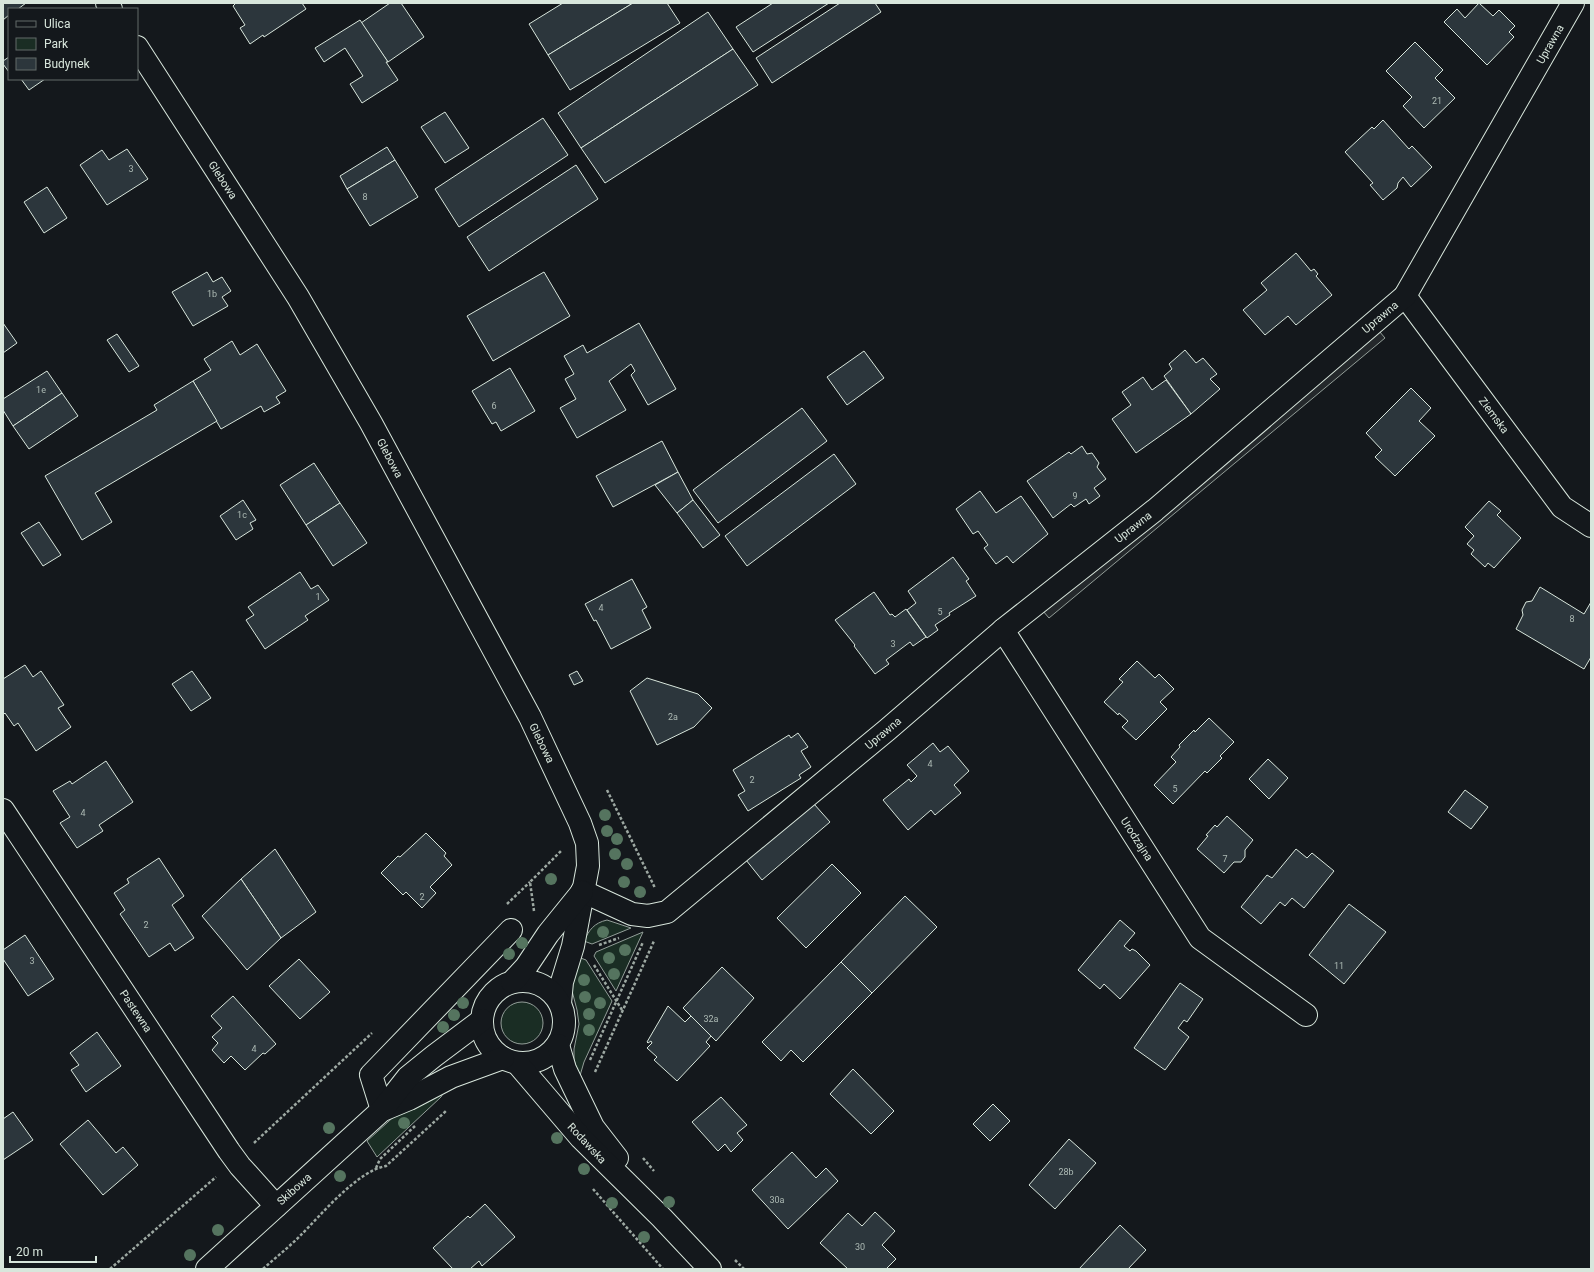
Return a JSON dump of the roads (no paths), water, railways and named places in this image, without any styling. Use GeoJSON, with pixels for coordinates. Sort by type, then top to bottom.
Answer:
{"type":"FeatureCollection","features":[{"type":"Feature","properties":{"kind":"street","name":"Uprawna"},"geometry":{"type":"LineString","coordinates":[[582,891],[632,914],[648,916],[667,912],[887,730],[1003,630],[1155,510],[1405,296],[1573,3]]}},
{"type":"Feature","properties":{"kind":"street","name":"Glebowa"},"geometry":{"type":"LineString","coordinates":[[138,49],[298,297],[371,423],[530,717],[580,823],[587,843],[588,866],[582,891],[573,946],[562,982],[560,1003]]}},
{"type":"Feature","properties":{"kind":"street","name":"Ziemska"},"geometry":{"type":"LineString","coordinates":[[1405,296],[1562,507],[1591,526]]}},
{"type":"Feature","properties":{"kind":"street","name":"Urodzajna"},"geometry":{"type":"LineString","coordinates":[[1003,630],[1200,938],[1306,1015]]}},
{"type":"Feature","properties":{"kind":"street","name":"Pastewna"},"geometry":{"type":"LineString","coordinates":[[3,810],[236,1160],[276,1206]]}},
{"type":"Feature","properties":{"kind":"street","name":"Glebowa"},"geometry":{"type":"LineString","coordinates":[[512,982],[526,967],[548,934],[582,891]]}},
{"type":"Feature","properties":{"kind":"street"},"geometry":{"type":"LineString","coordinates":[[382,1110],[371,1075],[511,930]]}},
{"type":"Feature","properties":{"kind":"street"},"geometry":{"type":"LineString","coordinates":[[526,981],[540,984],[551,992],[560,1003],[564,1017],[563,1031],[558,1045],[540,1060],[529,1063],[510,1060],[494,1051],[487,1042],[483,1032],[482,1020],[485,1008],[491,996],[500,988],[512,982],[526,981]]}},
{"type":"Feature","properties":{"kind":"street","name":"Skibowa"},"geometry":{"type":"LineString","coordinates":[[206,1269],[382,1110],[408,1078],[434,1056],[482,1020]]}},
{"type":"Feature","properties":{"kind":"street","name":"Rodawska"},"geometry":{"type":"LineString","coordinates":[[558,1045],[565,1069],[593,1127],[662,1218]]}},
{"type":"Feature","properties":{"kind":"street","name":"Skibowa"},"geometry":{"type":"LineString","coordinates":[[382,1110],[409,1099],[451,1077],[510,1060]]}},
{"type":"Feature","properties":{"kind":"street","name":"Rodawska"},"geometry":{"type":"LineString","coordinates":[[510,1060],[581,1138],[662,1218],[710,1269]]}}]}
